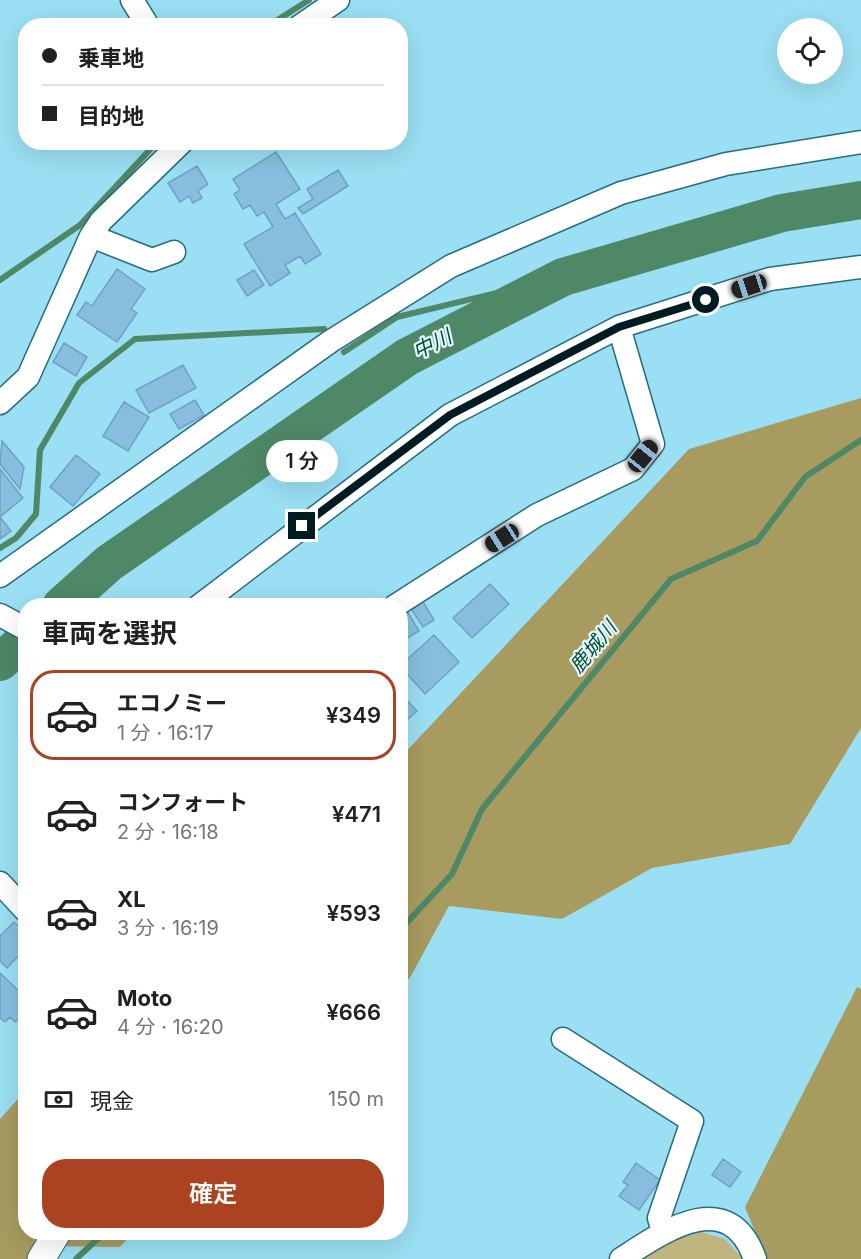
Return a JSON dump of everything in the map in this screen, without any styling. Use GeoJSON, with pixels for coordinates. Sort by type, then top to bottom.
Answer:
{"type":"FeatureCollection","features":[{"type":"Feature","properties":{"kind":"street"},"geometry":{"type":"LineString","coordinates":[[132,0],[143,18]]}},
{"type":"Feature","properties":{"kind":"street"},"geometry":{"type":"LineString","coordinates":[[312,18],[338,0]]}},
{"type":"Feature","properties":{"kind":"street"},"geometry":{"type":"LineString","coordinates":[[0,576],[331,341],[451,266],[621,193],[726,164],[861,142]]}},
{"type":"Feature","properties":{"kind":"street"},"geometry":{"type":"LineString","coordinates":[[0,403],[28,377],[91,236],[101,221],[174,150]]}},
{"type":"Feature","properties":{"kind":"street"},"geometry":{"type":"LineString","coordinates":[[91,236],[152,261],[174,252]]}},
{"type":"Feature","properties":{"kind":"street"},"geometry":{"type":"LineString","coordinates":[[210,598],[450,415],[619,327],[770,279],[861,267]]}},
{"type":"Feature","properties":{"kind":"street"},"geometry":{"type":"LineString","coordinates":[[407,598],[537,515],[633,469],[653,444],[619,327]]}},
{"type":"Feature","properties":{"kind":"street"},"geometry":{"type":"LineString","coordinates":[[0,615],[18,625]]}},
{"type":"Feature","properties":{"kind":"street"},"geometry":{"type":"LineString","coordinates":[[0,883],[18,902]]}},
{"type":"Feature","properties":{"kind":"street"},"geometry":{"type":"LineString","coordinates":[[563,1039],[692,1121],[659,1218],[663,1232]]}},
{"type":"Feature","properties":{"kind":"street"},"geometry":{"type":"LineString","coordinates":[[621,1259],[663,1232],[709,1217],[740,1231],[750,1244],[755,1259]]}},
{"type":"Feature","properties":{"kind":"street"},"geometry":{"type":"LineString","coordinates":[[41,1259],[53,1240]]}},
{"type":"Feature","properties":{"kind":"shaded area"},"geometry":{"type":"Polygon","coordinates":[[[861,398],[861,728],[790,844],[652,868],[562,919],[449,906],[408,980],[408,750],[689,449],[861,398]]]}},
{"type":"Feature","properties":{"kind":"shaded area"},"geometry":{"type":"Polygon","coordinates":[[[857,987],[861,989],[861,1259],[766,1259],[745,1207],[857,987]]]}},
{"type":"Feature","properties":{"kind":"shaded area"},"geometry":{"type":"Polygon","coordinates":[[[18,1099],[18,1240],[126,1240],[120,1247],[47,1246],[31,1259],[0,1259],[0,1119],[18,1099]]]}},
{"type":"Feature","properties":{"kind":"shaded area"},"geometry":{"type":"Polygon","coordinates":[[[701,1232],[725,1239],[743,1259],[639,1259],[663,1243],[701,1232]]]}},
{"type":"Feature","properties":{"kind":"building"},"geometry":{"type":"Polygon","coordinates":[[[276,152],[300,189],[276,204],[285,219],[295,213],[321,254],[305,264],[300,256],[285,265],[290,273],[270,286],[244,244],[273,227],[264,212],[257,216],[250,205],[243,209],[234,194],[240,190],[233,179],[276,152]]]}},
{"type":"Feature","properties":{"kind":"building"},"geometry":{"type":"Polygon","coordinates":[[[197,166],[208,184],[198,191],[202,198],[193,203],[189,196],[180,202],[168,183],[197,166]]]}},
{"type":"Feature","properties":{"kind":"building"},"geometry":{"type":"Polygon","coordinates":[[[338,170],[348,186],[303,214],[298,208],[313,199],[307,189],[338,170]]]}},
{"type":"Feature","properties":{"kind":"building"},"geometry":{"type":"Polygon","coordinates":[[[117,269],[145,289],[131,309],[137,313],[117,342],[77,315],[86,302],[92,306],[117,269]]]}},
{"type":"Feature","properties":{"kind":"building"},"geometry":{"type":"Polygon","coordinates":[[[254,270],[264,285],[247,296],[237,280],[254,270]]]}},
{"type":"Feature","properties":{"kind":"building"},"geometry":{"type":"Polygon","coordinates":[[[64,343],[87,357],[76,376],[53,362],[64,343]]]}},
{"type":"Feature","properties":{"kind":"building"},"geometry":{"type":"Polygon","coordinates":[[[183,365],[196,388],[149,413],[136,390],[183,365]]]}},
{"type":"Feature","properties":{"kind":"building"},"geometry":{"type":"Polygon","coordinates":[[[195,400],[204,415],[179,429],[170,414],[195,400]]]}},
{"type":"Feature","properties":{"kind":"building"},"geometry":{"type":"Polygon","coordinates":[[[124,402],[149,417],[128,451],[103,436],[124,402]]]}},
{"type":"Feature","properties":{"kind":"building"},"geometry":{"type":"Polygon","coordinates":[[[2,441],[24,467],[20,489],[0,464],[2,441]]]}},
{"type":"Feature","properties":{"kind":"building"},"geometry":{"type":"Polygon","coordinates":[[[76,455],[100,474],[73,506],[50,487],[76,455]]]}},
{"type":"Feature","properties":{"kind":"building"},"geometry":{"type":"Polygon","coordinates":[[[0,469],[23,498],[0,517],[0,469]]]}},
{"type":"Feature","properties":{"kind":"building"},"geometry":{"type":"Polygon","coordinates":[[[0,517],[11,531],[0,539],[0,517]]]}},
{"type":"Feature","properties":{"kind":"building"},"geometry":{"type":"Polygon","coordinates":[[[490,584],[509,604],[472,638],[453,618],[490,584]]]}},
{"type":"Feature","properties":{"kind":"building"},"geometry":{"type":"Polygon","coordinates":[[[422,600],[434,620],[423,627],[410,607],[422,600]]]}},
{"type":"Feature","properties":{"kind":"building"},"geometry":{"type":"Polygon","coordinates":[[[408,613],[419,631],[408,638],[408,613]]]}},
{"type":"Feature","properties":{"kind":"building"},"geometry":{"type":"Polygon","coordinates":[[[434,635],[459,662],[425,694],[408,675],[408,659],[434,635]]]}},
{"type":"Feature","properties":{"kind":"building"},"geometry":{"type":"Polygon","coordinates":[[[408,701],[417,711],[408,719],[408,701]]]}},
{"type":"Feature","properties":{"kind":"building"},"geometry":{"type":"Polygon","coordinates":[[[14,922],[18,926],[18,956],[7,968],[0,961],[0,936],[14,922]]]}},
{"type":"Feature","properties":{"kind":"building"},"geometry":{"type":"Polygon","coordinates":[[[0,973],[18,990],[18,1019],[15,1022],[10,1017],[5,1022],[0,1018],[0,973]]]}},
{"type":"Feature","properties":{"kind":"building"},"geometry":{"type":"Polygon","coordinates":[[[723,1159],[741,1172],[730,1187],[712,1175],[723,1159]]]}},
{"type":"Feature","properties":{"kind":"building"},"geometry":{"type":"Polygon","coordinates":[[[636,1163],[660,1180],[639,1210],[619,1196],[628,1185],[623,1182],[636,1163]]]}},
{"type":"Feature","properties":{"kind":"waterway"},"geometry":{"type":"LineString","coordinates":[[281,18],[309,0]]}},
{"type":"Feature","properties":{"kind":"waterway"},"geometry":{"type":"LineString","coordinates":[[0,280],[80,225],[150,150]]}},
{"type":"Feature","properties":{"kind":"waterway","name":"中川"},"geometry":{"type":"LineString","coordinates":[[70,598],[109,563],[407,357],[563,277],[782,213],[861,200]]}},
{"type":"Feature","properties":{"kind":"waterway"},"geometry":{"type":"LineString","coordinates":[[344,352],[397,317],[563,277]]}},
{"type":"Feature","properties":{"kind":"waterway"},"geometry":{"type":"LineString","coordinates":[[0,548],[16,538],[36,514],[40,450],[79,383],[135,339],[324,329]]}},
{"type":"Feature","properties":{"kind":"waterway","name":"鹿城川"},"geometry":{"type":"LineString","coordinates":[[408,921],[452,874],[482,809],[671,579],[757,541],[805,477],[861,440]]}},
{"type":"Feature","properties":{"kind":"waterway","name":"中川"},"geometry":{"type":"LineString","coordinates":[[0,662],[18,646]]}},
{"type":"Feature","properties":{"kind":"waterway","name":"鹿城川"},"geometry":{"type":"LineString","coordinates":[[76,1259],[96,1240]]}},
{"type":"Feature","properties":{"kind":"route"},"geometry":{"type":"LineString","coordinates":[[302,526],[450,415],[619,327],[706,300]]}}]}
